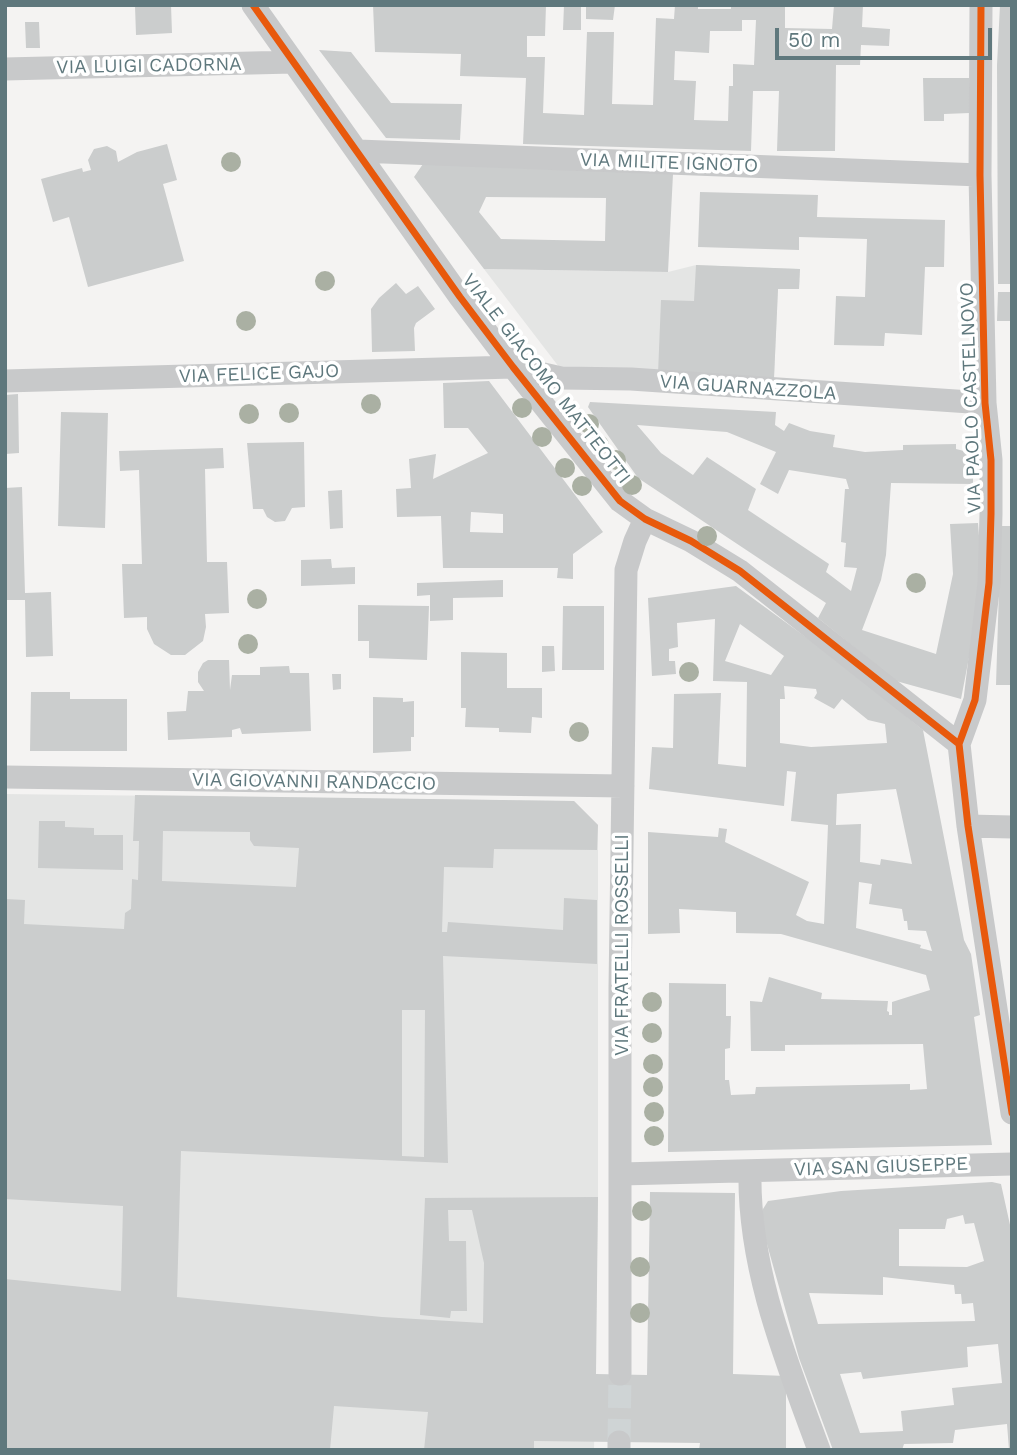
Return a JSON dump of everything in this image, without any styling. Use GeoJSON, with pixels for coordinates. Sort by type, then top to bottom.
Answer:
{"type":"FeatureCollection","features":[{"type":"Feature","properties":{"kind":"street","name":"VIALE GIACOMO MATTEOTTI"},"geometry":{"type":"LineString","coordinates":[[253,5],[513,367],[620,501],[645,519],[691,541],[740,571],[959,744]]}},
{"type":"Feature","properties":{"kind":"street","name":"VIA PAOLO CASTELNOVO"},"geometry":{"type":"LineString","coordinates":[[959,744],[975,700],[989,583],[991,460],[985,403],[980,175],[981,5]]}},
{"type":"Feature","properties":{"kind":"street","name":"VIA LUIGI CADORNA"},"geometry":{"type":"LineString","coordinates":[[5,69],[293,62]]}},
{"type":"Feature","properties":{"kind":"street","name":"VIA MILITE IGNOTO"},"geometry":{"type":"LineString","coordinates":[[358,151],[980,175]]}},
{"type":"Feature","properties":{"kind":"street","name":"VIA FELICE GAJO"},"geometry":{"type":"LineString","coordinates":[[5,381],[513,367]]}},
{"type":"Feature","properties":{"kind":"street","name":"VIA GUARNAZZOLA"},"geometry":{"type":"LineString","coordinates":[[513,367],[561,378],[631,379],[985,403]]}},
{"type":"Feature","properties":{"kind":"street","name":"VIA FRATELLI ROSSELLI"},"geometry":{"type":"LineString","coordinates":[[620,1374],[620,988],[626,570],[645,519]]}},
{"type":"Feature","properties":{"kind":"street"},"geometry":{"type":"LineString","coordinates":[[959,744],[968,826],[1012,1113]]}},
{"type":"Feature","properties":{"kind":"street","name":"VIA GIOVANNI RANDACCIO"},"geometry":{"type":"LineString","coordinates":[[5,777],[623,786]]}},
{"type":"Feature","properties":{"kind":"street"},"geometry":{"type":"LineString","coordinates":[[968,826],[1012,827]]}},
{"type":"Feature","properties":{"kind":"street","name":"VIA SAN GIUSEPPE"},"geometry":{"type":"LineString","coordinates":[[621,1174],[1012,1164]]}},
{"type":"Feature","properties":{"kind":"street"},"geometry":{"type":"LineString","coordinates":[[750,1171],[749,1192],[757,1261],[787,1364],[819,1450]]}},
{"type":"Feature","properties":{"kind":"shaded area"},"geometry":{"type":"Polygon","coordinates":[[[696,265],[800,269],[799,289],[778,289],[774,378],[559,367],[484,269],[668,272],[696,265]]]}},
{"type":"Feature","properties":{"kind":"shaded area"},"geometry":{"type":"Polygon","coordinates":[[[5,794],[574,801],[598,825],[598,1197],[594,1450],[5,1450],[5,794]]]}},
{"type":"Feature","properties":{"kind":"building"},"geometry":{"type":"Polygon","coordinates":[[[171,5],[172,33],[136,35],[135,6],[171,5]]]}},
{"type":"Feature","properties":{"kind":"building"},"geometry":{"type":"Polygon","coordinates":[[[373,5],[546,5],[545,36],[527,36],[527,57],[545,57],[543,113],[584,115],[587,32],[614,32],[612,104],[653,105],[656,18],[674,19],[675,5],[698,5],[698,9],[731,9],[731,5],[785,5],[785,28],[832,29],[834,5],[863,5],[862,27],[890,29],[889,46],[861,45],[860,65],[836,65],[835,151],[777,151],[779,91],[753,91],[751,151],[523,144],[526,78],[460,76],[461,54],[375,52],[373,5]],[[742,20],[742,31],[710,31],[709,53],[675,51],[674,80],[696,81],[694,120],[728,121],[733,64],[754,65],[756,20],[742,20]]]}},
{"type":"Feature","properties":{"kind":"building"},"geometry":{"type":"Polygon","coordinates":[[[564,5],[581,5],[581,30],[563,30],[564,5]]]}},
{"type":"Feature","properties":{"kind":"building"},"geometry":{"type":"Polygon","coordinates":[[[586,5],[615,5],[613,20],[586,19],[586,5]]]}},
{"type":"Feature","properties":{"kind":"building"},"geometry":{"type":"Polygon","coordinates":[[[1000,5],[1012,5],[1012,284],[998,284],[997,65],[1000,5]]]}},
{"type":"Feature","properties":{"kind":"building"},"geometry":{"type":"Polygon","coordinates":[[[25,22],[39,22],[40,48],[26,48],[25,22]]]}},
{"type":"Feature","properties":{"kind":"building"},"geometry":{"type":"Polygon","coordinates":[[[319,50],[351,52],[391,103],[462,104],[460,140],[386,138],[319,50]]]}},
{"type":"Feature","properties":{"kind":"building"},"geometry":{"type":"Polygon","coordinates":[[[923,78],[969,78],[970,113],[944,114],[944,121],[924,121],[923,78]]]}},
{"type":"Feature","properties":{"kind":"building"},"geometry":{"type":"Polygon","coordinates":[[[167,144],[177,180],[163,184],[184,261],[88,287],[69,217],[53,222],[41,179],[82,168],[83,172],[91,170],[88,160],[94,149],[107,146],[116,151],[118,162],[137,152],[167,144]]]}},
{"type":"Feature","properties":{"kind":"building"},"geometry":{"type":"Polygon","coordinates":[[[423,164],[673,174],[668,272],[484,269],[414,177],[423,164]],[[486,197],[479,212],[501,239],[605,241],[606,198],[486,197]]]}},
{"type":"Feature","properties":{"kind":"building"},"geometry":{"type":"Polygon","coordinates":[[[700,192],[818,195],[817,217],[945,220],[944,267],[925,267],[922,335],[885,333],[884,346],[834,345],[836,296],[865,297],[867,239],[799,237],[799,250],[698,247],[700,192]]]}},
{"type":"Feature","properties":{"kind":"building"},"geometry":{"type":"Polygon","coordinates":[[[696,265],[800,269],[799,289],[778,289],[774,378],[658,374],[661,300],[694,301],[696,265]]]}},
{"type":"Feature","properties":{"kind":"building"},"geometry":{"type":"Polygon","coordinates":[[[396,283],[406,294],[418,286],[435,309],[416,323],[415,351],[372,352],[371,309],[396,283]]]}},
{"type":"Feature","properties":{"kind":"building"},"geometry":{"type":"Polygon","coordinates":[[[998,292],[1012,292],[1012,321],[997,321],[998,292]]]}},
{"type":"Feature","properties":{"kind":"building"},"geometry":{"type":"Polygon","coordinates":[[[489,381],[603,532],[573,554],[573,579],[557,578],[558,568],[443,568],[441,516],[397,517],[396,489],[411,488],[409,459],[436,454],[433,479],[488,453],[468,428],[444,428],[443,383],[489,381]],[[471,512],[470,532],[503,533],[503,514],[471,512]]]}},
{"type":"Feature","properties":{"kind":"building"},"geometry":{"type":"Polygon","coordinates":[[[18,394],[19,453],[5,454],[5,395],[18,394]]]}},
{"type":"Feature","properties":{"kind":"building"},"geometry":{"type":"Polygon","coordinates":[[[590,402],[776,412],[775,425],[784,431],[789,423],[810,431],[835,435],[833,447],[865,452],[903,450],[903,445],[956,444],[956,449],[970,456],[973,484],[891,483],[886,555],[881,580],[862,630],[936,654],[953,574],[950,524],[978,523],[983,585],[961,699],[896,681],[818,618],[826,603],[638,478],[588,407],[590,402]],[[637,425],[661,453],[693,475],[707,457],[756,489],[748,510],[829,564],[826,572],[851,591],[857,568],[844,567],[846,543],[841,542],[845,489],[849,489],[846,479],[789,470],[778,494],[760,484],[776,452],[727,432],[637,425]]]}},
{"type":"Feature","properties":{"kind":"building"},"geometry":{"type":"Polygon","coordinates":[[[61,412],[108,413],[105,528],[58,526],[61,412]]]}},
{"type":"Feature","properties":{"kind":"building"},"geometry":{"type":"Polygon","coordinates":[[[304,442],[305,507],[292,508],[285,521],[275,522],[267,517],[263,509],[253,509],[247,443],[304,442]]]}},
{"type":"Feature","properties":{"kind":"building"},"geometry":{"type":"Polygon","coordinates":[[[223,448],[224,468],[205,469],[207,562],[227,562],[229,613],[205,614],[203,641],[185,655],[171,655],[154,644],[147,629],[147,617],[124,618],[122,564],[142,564],[139,470],[120,471],[119,451],[223,448]]]}},
{"type":"Feature","properties":{"kind":"building"},"geometry":{"type":"Polygon","coordinates":[[[22,487],[25,593],[51,592],[53,656],[26,657],[25,600],[5,600],[5,488],[22,487]]]}},
{"type":"Feature","properties":{"kind":"building"},"geometry":{"type":"Polygon","coordinates":[[[342,490],[343,528],[330,529],[328,491],[342,490]]]}},
{"type":"Feature","properties":{"kind":"building"},"geometry":{"type":"Polygon","coordinates":[[[1001,526],[1012,526],[1012,685],[996,685],[1001,526]]]}},
{"type":"Feature","properties":{"kind":"building"},"geometry":{"type":"Polygon","coordinates":[[[331,559],[332,568],[355,567],[355,584],[301,586],[301,560],[331,559]]]}},
{"type":"Feature","properties":{"kind":"building"},"geometry":{"type":"Polygon","coordinates":[[[503,580],[503,597],[453,598],[453,620],[430,621],[430,595],[417,596],[417,583],[503,580]]]}},
{"type":"Feature","properties":{"kind":"building"},"geometry":{"type":"Polygon","coordinates":[[[736,586],[840,662],[923,730],[964,940],[971,954],[980,1015],[974,1017],[992,1145],[668,1152],[669,983],[726,984],[726,1016],[731,1016],[730,1048],[725,1049],[725,1080],[729,1080],[731,1095],[755,1094],[756,1087],[910,1084],[910,1090],[927,1089],[923,1044],[785,1045],[785,1051],[751,1051],[750,1001],[762,1002],[769,977],[822,993],[821,999],[888,1001],[889,1015],[892,1015],[892,1002],[930,990],[926,975],[781,934],[736,933],[736,912],[679,909],[680,933],[648,934],[648,832],[718,837],[719,828],[727,829],[725,842],[809,882],[796,915],[807,921],[824,924],[828,825],[791,821],[796,772],[787,771],[784,806],[649,789],[652,747],[673,748],[674,694],[721,693],[718,764],[746,767],[747,682],[713,681],[715,619],[677,623],[678,647],[669,649],[669,661],[675,661],[676,674],[652,676],[648,598],[736,586]],[[740,624],[725,661],[771,675],[784,656],[740,624]],[[784,686],[785,699],[780,699],[780,743],[811,747],[887,743],[885,724],[868,720],[842,699],[834,709],[814,698],[816,689],[784,686]],[[896,789],[837,794],[836,825],[861,824],[860,862],[880,865],[881,859],[912,864],[896,789]],[[859,882],[856,928],[921,945],[920,948],[932,951],[926,931],[908,930],[902,909],[869,904],[872,884],[859,882]]]}},
{"type":"Feature","properties":{"kind":"building"},"geometry":{"type":"Polygon","coordinates":[[[358,605],[429,606],[427,660],[369,658],[369,641],[358,641],[358,605]]]}},
{"type":"Feature","properties":{"kind":"building"},"geometry":{"type":"Polygon","coordinates":[[[563,606],[604,606],[604,670],[562,670],[563,606]]]}},
{"type":"Feature","properties":{"kind":"building"},"geometry":{"type":"Polygon","coordinates":[[[542,646],[554,646],[555,671],[542,672],[542,646]]]}},
{"type":"Feature","properties":{"kind":"building"},"geometry":{"type":"Polygon","coordinates":[[[461,652],[507,653],[507,688],[542,688],[542,718],[532,717],[531,733],[465,727],[466,708],[461,708],[461,652]]]}},
{"type":"Feature","properties":{"kind":"building"},"geometry":{"type":"Polygon","coordinates":[[[208,660],[229,660],[230,690],[232,675],[260,675],[260,667],[289,666],[290,673],[309,673],[311,731],[242,734],[240,728],[232,730],[232,737],[168,740],[167,712],[186,711],[188,691],[204,691],[198,682],[198,672],[208,660]]]}},
{"type":"Feature","properties":{"kind":"building"},"geometry":{"type":"Polygon","coordinates":[[[332,674],[341,674],[341,689],[333,690],[332,674]]]}},
{"type":"Feature","properties":{"kind":"building"},"geometry":{"type":"Polygon","coordinates":[[[31,692],[70,692],[70,699],[127,699],[127,751],[30,751],[31,692]]]}},
{"type":"Feature","properties":{"kind":"building"},"geometry":{"type":"Polygon","coordinates":[[[373,697],[414,701],[414,737],[411,737],[411,751],[373,753],[373,697]]]}},
{"type":"Feature","properties":{"kind":"building"},"geometry":{"type":"Polygon","coordinates":[[[135,795],[574,801],[598,825],[597,850],[494,849],[493,868],[444,867],[442,932],[447,932],[448,922],[563,930],[564,898],[597,900],[597,964],[443,956],[448,1163],[181,1151],[177,1297],[382,1317],[483,1323],[484,1263],[472,1210],[448,1210],[449,1241],[466,1241],[467,1311],[451,1311],[450,1318],[420,1315],[425,1198],[598,1197],[596,1374],[647,1375],[650,1192],[735,1193],[733,1374],[786,1376],[786,1450],[699,1450],[700,1443],[534,1441],[534,1450],[424,1450],[428,1412],[334,1406],[330,1450],[5,1450],[5,1279],[121,1291],[123,1206],[5,1199],[5,899],[25,900],[24,924],[124,929],[125,913],[131,909],[132,879],[138,880],[139,841],[133,841],[135,795]],[[163,831],[162,881],[296,887],[299,848],[254,846],[250,840],[250,832],[163,831]],[[402,1010],[402,1156],[424,1157],[425,1010],[402,1010]]]}},
{"type":"Feature","properties":{"kind":"building"},"geometry":{"type":"Polygon","coordinates":[[[39,821],[65,821],[65,827],[94,828],[94,835],[123,835],[123,870],[38,868],[39,821]]]}},
{"type":"Feature","properties":{"kind":"building"},"geometry":{"type":"Polygon","coordinates":[[[992,1182],[1001,1184],[1012,1234],[1012,1450],[1009,1450],[1007,1424],[955,1430],[953,1443],[904,1444],[902,1450],[833,1450],[799,1358],[763,1230],[763,1209],[768,1201],[841,1191],[992,1182]],[[963,1215],[947,1219],[945,1229],[899,1229],[899,1266],[967,1267],[984,1261],[974,1223],[965,1224],[963,1215]],[[883,1277],[883,1295],[809,1293],[818,1324],[975,1321],[973,1303],[962,1304],[961,1294],[955,1294],[954,1285],[883,1277]],[[998,1344],[967,1347],[968,1367],[863,1379],[861,1372],[840,1374],[860,1433],[903,1431],[901,1411],[954,1405],[952,1388],[1002,1383],[998,1344]]]}},
{"type":"Feature","properties":{"kind":"tunnel"},"geometry":{"type":"LineString","coordinates":[[619,1442],[620,1374]]}},
{"type":"Feature","properties":{"kind":"cycle path"},"geometry":{"type":"LineString","coordinates":[[253,5],[460,297],[620,501],[645,519],[691,541],[740,571],[959,744]]}},
{"type":"Feature","properties":{"kind":"cycle path"},"geometry":{"type":"LineString","coordinates":[[981,5],[980,175],[985,403],[991,460],[989,583],[975,700],[959,744],[968,826],[1012,1113]]}}]}
